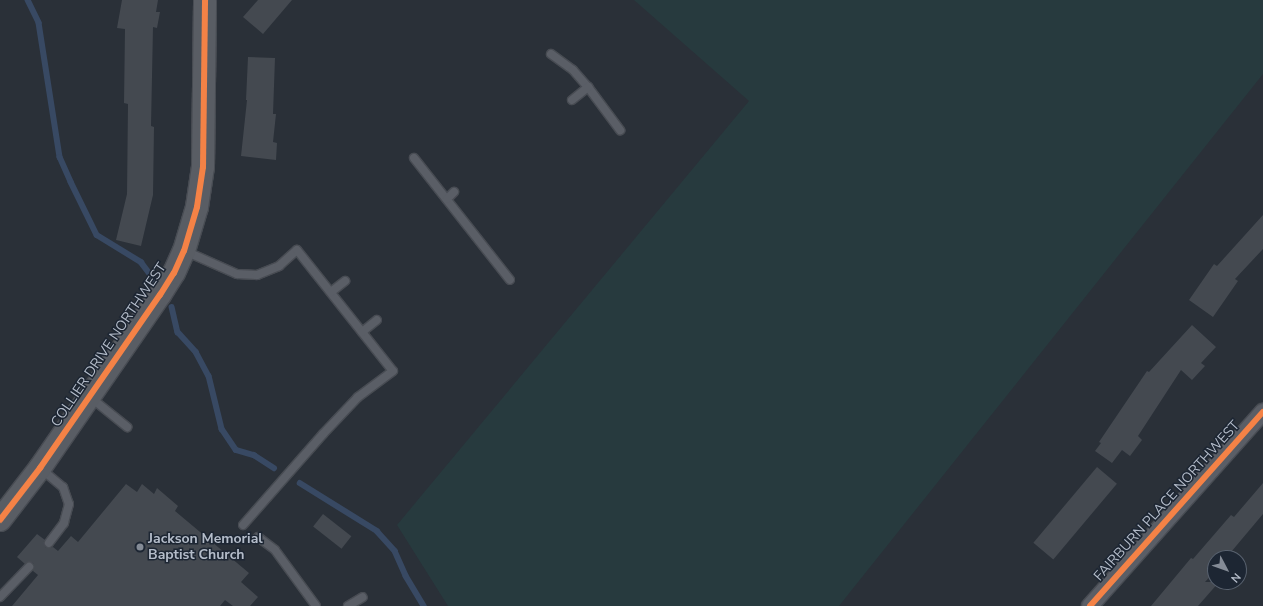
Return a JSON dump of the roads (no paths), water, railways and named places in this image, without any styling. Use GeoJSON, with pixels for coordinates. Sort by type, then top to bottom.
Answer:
{"type":"FeatureCollection","features":[{"type":"Feature","properties":{"kind":"main road","name":"COLLIER DRIVE NORTHWEST"},"geometry":{"type":"LineString","coordinates":[[0,520],[40,468],[160,295],[184,251],[197,207],[203,167],[205,0]]}},
{"type":"Feature","properties":{"kind":"street","name":"FAIRBURN PLACE NORTHWEST"},"geometry":{"type":"LineString","coordinates":[[1090,606],[1263,412]]}},
{"type":"Feature","properties":{"kind":"lane"},"geometry":{"type":"LineString","coordinates":[[551,54],[573,70],[588,86],[620,130]]}},
{"type":"Feature","properties":{"kind":"lane"},"geometry":{"type":"LineString","coordinates":[[572,100],[588,86]]}},
{"type":"Feature","properties":{"kind":"lane"},"geometry":{"type":"LineString","coordinates":[[414,158],[510,280]]}},
{"type":"Feature","properties":{"kind":"lane"},"geometry":{"type":"LineString","coordinates":[[446,199],[454,192]]}},
{"type":"Feature","properties":{"kind":"lane"},"geometry":{"type":"LineString","coordinates":[[184,251],[237,274],[257,275],[279,266],[297,250],[393,370],[358,397],[323,434],[244,525]]}},
{"type":"Feature","properties":{"kind":"lane"},"geometry":{"type":"LineString","coordinates":[[331,292],[345,281]]}},
{"type":"Feature","properties":{"kind":"lane"},"geometry":{"type":"LineString","coordinates":[[362,332],[377,320]]}},
{"type":"Feature","properties":{"kind":"lane"},"geometry":{"type":"LineString","coordinates":[[90,397],[127,427]]}},
{"type":"Feature","properties":{"kind":"lane"},"geometry":{"type":"LineString","coordinates":[[40,468],[63,487],[69,504],[64,523],[49,543]]}},
{"type":"Feature","properties":{"kind":"lane"},"geometry":{"type":"LineString","coordinates":[[258,537],[275,550],[316,606]]}},
{"type":"Feature","properties":{"kind":"lane"},"geometry":{"type":"LineString","coordinates":[[0,597],[29,567]]}},
{"type":"Feature","properties":{"kind":"lane"},"geometry":{"type":"LineString","coordinates":[[348,606],[363,597]]}},
{"type":"Feature","properties":{"kind":"waterway"},"geometry":{"type":"LineString","coordinates":[[28,0],[39,23],[60,157],[71,182],[97,235],[141,262],[157,283]]}},
{"type":"Feature","properties":{"kind":"waterway"},"geometry":{"type":"LineString","coordinates":[[172,307],[178,332],[196,352],[209,376],[222,429],[236,450],[254,455],[274,468]]}},
{"type":"Feature","properties":{"kind":"waterway"},"geometry":{"type":"LineString","coordinates":[[300,483],[377,531],[395,551],[406,576],[424,606]]}},
{"type":"Feature","properties":{"kind":"place","name":"Jackson Memorial Baptist Church"},"geometry":{"type":"Point","coordinates":[140,547]}}]}
